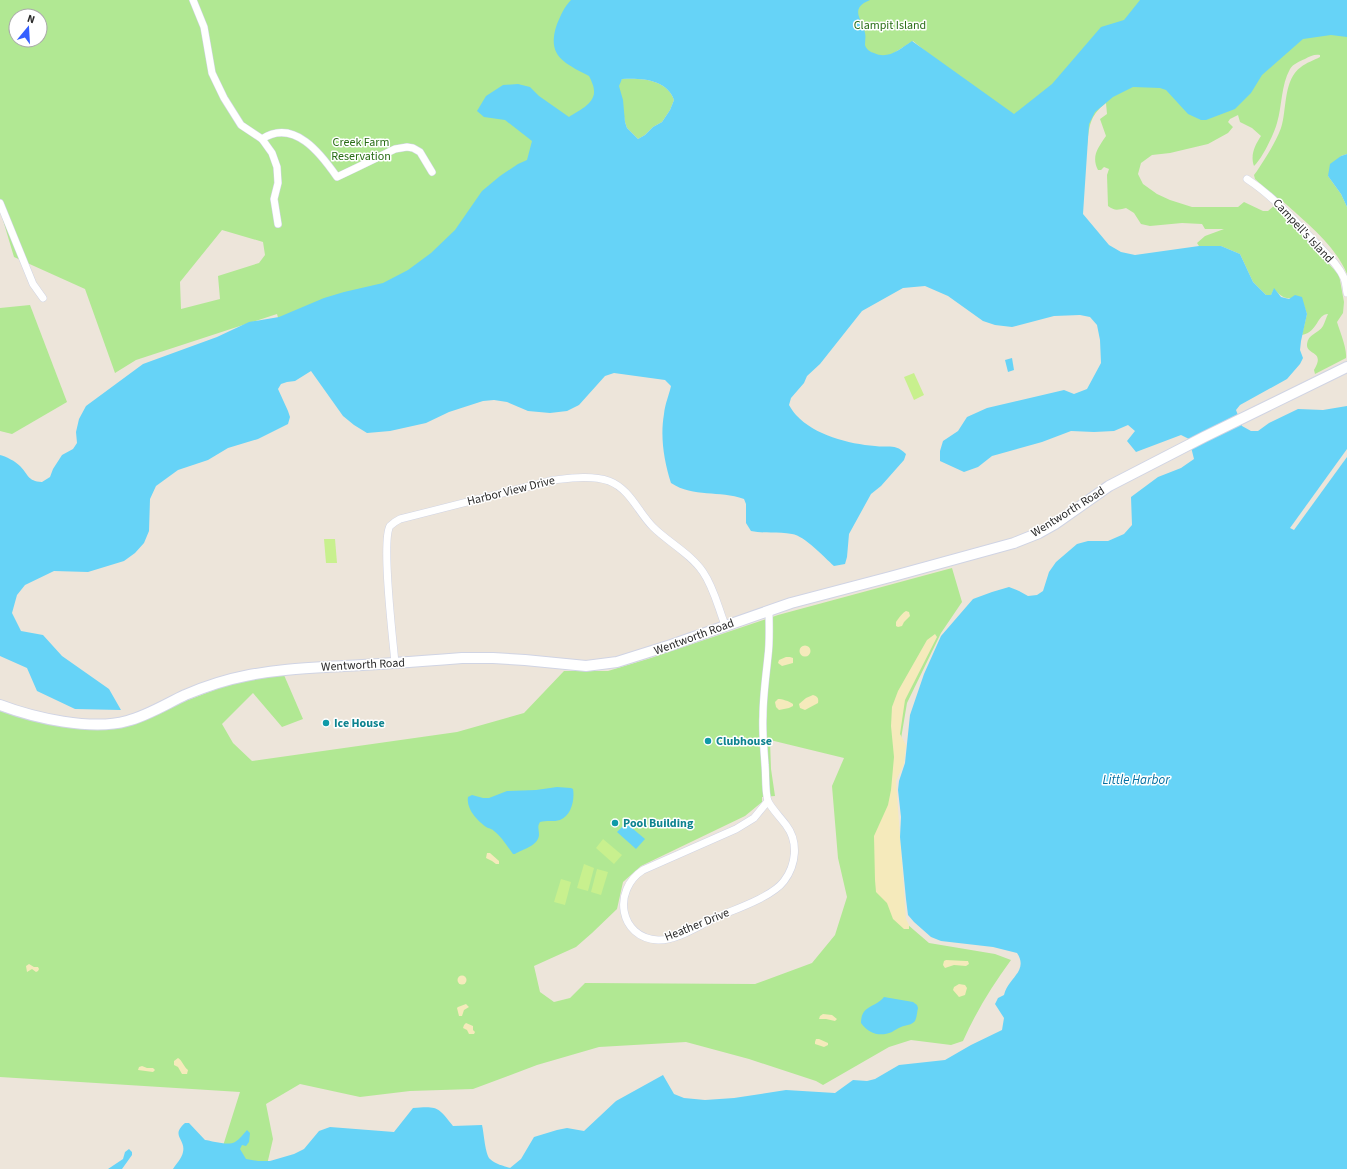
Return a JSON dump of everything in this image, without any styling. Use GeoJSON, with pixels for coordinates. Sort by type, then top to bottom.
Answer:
{"type":"FeatureCollection","features":[{"type":"Feature","properties":{"kind":"main road","name":"Wentworth Road"},"geometry":{"type":"LineString","coordinates":[[0,705],[66,722],[97,725],[113,724],[142,716],[200,689],[215,684],[245,676],[299,669],[462,658],[524,660],[586,666],[602,665],[632,658],[791,602],[951,561],[1039,533],[1055,524],[1109,486],[1347,367]]}},
{"type":"Feature","properties":{"kind":"street"},"geometry":{"type":"LineString","coordinates":[[193,0],[204,27],[212,73],[224,98],[241,125],[262,139],[272,153],[277,167],[278,184],[274,199],[278,224]]}},
{"type":"Feature","properties":{"kind":"street"},"geometry":{"type":"LineString","coordinates":[[262,139],[279,132],[290,134],[301,139],[318,152],[337,177],[395,150],[407,147],[413,148],[420,152],[432,172]]}},
{"type":"Feature","properties":{"kind":"street","name":"Campell's Island"},"geometry":{"type":"LineString","coordinates":[[1246,179],[1264,191],[1280,205],[1326,254],[1345,279],[1347,293]]}},
{"type":"Feature","properties":{"kind":"street"},"geometry":{"type":"LineString","coordinates":[[0,203],[33,284],[43,298]]}},
{"type":"Feature","properties":{"kind":"street","name":"Harbor View Drive"},"geometry":{"type":"LineString","coordinates":[[395,663],[387,561],[387,543],[390,527],[394,522],[400,519],[554,480],[578,478],[601,479],[608,481],[623,490],[653,527],[703,571],[719,605],[725,625]]}},
{"type":"Feature","properties":{"kind":"street"},"geometry":{"type":"LineString","coordinates":[[768,610],[769,655],[762,716],[768,801]]}},
{"type":"Feature","properties":{"kind":"street","name":"Heather Drive"},"geometry":{"type":"LineString","coordinates":[[768,801],[787,826],[791,833],[795,848],[793,863],[786,878],[780,885],[764,896],[667,939],[659,940],[643,936],[632,928],[625,916],[624,896],[635,875],[643,870],[736,829],[754,818],[768,801]]}},
{"type":"Feature","properties":{"kind":"green space","name":"Creek Farm Reservation"},"geometry":{"type":"Polygon","coordinates":[[[0,0],[580,0],[609,87],[536,153],[422,270],[279,321],[277,314],[136,360],[115,373],[85,289],[14,257],[0,210],[0,0]],[[222,230],[180,282],[181,309],[220,299],[218,276],[259,263],[265,255],[263,242],[222,230]]]}},
{"type":"Feature","properties":{"kind":"green space","name":"Clampit Island"},"geometry":{"type":"Polygon","coordinates":[[[831,0],[1317,0],[1347,22],[1347,154],[1341,156],[1328,176],[1341,194],[1347,207],[1347,274],[1334,252],[1326,242],[1279,198],[1276,198],[1255,179],[1254,175],[1276,140],[1281,128],[1286,95],[1291,79],[1301,67],[1320,57],[1320,55],[1309,57],[1297,63],[1290,69],[1283,89],[1279,116],[1271,140],[1254,166],[1254,150],[1261,136],[1252,128],[1240,122],[1238,115],[1230,119],[1228,122],[1233,127],[1228,133],[1208,144],[1170,153],[1152,155],[1141,163],[1138,174],[1143,184],[1157,194],[1192,207],[1238,207],[1244,202],[1263,211],[1268,211],[1275,205],[1339,275],[1344,302],[1343,313],[1337,322],[1344,345],[1346,358],[1315,374],[1314,370],[1318,359],[1315,354],[1309,350],[1307,344],[1309,338],[1323,326],[1328,314],[1324,315],[1311,330],[1302,335],[1307,314],[1301,297],[1286,298],[1274,289],[1271,295],[1266,295],[1253,282],[1240,254],[1221,246],[1199,246],[1197,243],[1205,236],[1224,229],[1205,229],[1202,224],[1182,223],[1150,226],[1141,224],[1134,213],[1126,208],[1116,210],[1108,206],[1107,175],[1109,169],[1104,167],[1101,170],[1098,170],[1095,160],[1096,152],[1106,136],[1100,119],[1107,114],[1106,103],[1093,117],[1088,134],[1087,147],[1055,158],[913,41],[889,56],[879,56],[836,37],[831,0]]]}},
{"type":"Feature","properties":{"kind":"green space"},"geometry":{"type":"Polygon","coordinates":[[[622,79],[652,81],[666,88],[671,93],[674,100],[670,110],[662,122],[638,139],[627,128],[625,122],[618,85],[622,79]]]}},
{"type":"Feature","properties":{"kind":"green space"},"geometry":{"type":"Polygon","coordinates":[[[30,305],[67,402],[12,434],[0,431],[0,308],[30,305]]]}},
{"type":"Feature","properties":{"kind":"green space"},"geometry":{"type":"Polygon","coordinates":[[[914,373],[924,395],[914,400],[904,377],[914,373]]]}},
{"type":"Feature","properties":{"kind":"green space"},"geometry":{"type":"Polygon","coordinates":[[[324,539],[335,539],[337,563],[326,563],[324,539]]]}},
{"type":"Feature","properties":{"kind":"green space"},"geometry":{"type":"Polygon","coordinates":[[[952,568],[962,602],[941,633],[907,703],[892,792],[900,918],[929,943],[995,954],[1011,960],[985,999],[963,1041],[951,1045],[911,1040],[889,1047],[823,1085],[816,1081],[749,1059],[686,1042],[599,1047],[537,1065],[473,1089],[410,1091],[360,1097],[300,1084],[266,1104],[273,1139],[266,1169],[222,1149],[240,1092],[0,1077],[0,709],[81,729],[144,719],[235,682],[284,675],[303,719],[282,727],[253,693],[222,724],[233,743],[252,761],[457,732],[524,713],[564,671],[608,671],[778,615],[952,568]],[[770,740],[771,769],[775,796],[762,797],[762,802],[745,816],[641,866],[623,882],[617,909],[592,933],[576,947],[534,966],[540,992],[554,1002],[570,998],[585,983],[755,984],[812,963],[835,935],[847,897],[838,858],[832,786],[844,758],[770,740]]]}},
{"type":"Feature","properties":{"kind":"green space"},"geometry":{"type":"Polygon","coordinates":[[[603,839],[622,855],[614,864],[596,848],[603,839]]]}},
{"type":"Feature","properties":{"kind":"green space"},"geometry":{"type":"Polygon","coordinates":[[[584,864],[594,868],[588,891],[577,888],[584,864]]]}},
{"type":"Feature","properties":{"kind":"green space"},"geometry":{"type":"Polygon","coordinates":[[[597,869],[608,872],[601,895],[591,892],[597,869]]]}},
{"type":"Feature","properties":{"kind":"green space"},"geometry":{"type":"Polygon","coordinates":[[[561,879],[571,882],[565,905],[554,902],[561,879]]]}},
{"type":"Feature","properties":{"kind":"sand"},"geometry":{"type":"Polygon","coordinates":[[[906,611],[909,612],[910,616],[902,626],[896,626],[896,622],[906,611]]]}},
{"type":"Feature","properties":{"kind":"sand"},"geometry":{"type":"Polygon","coordinates":[[[935,634],[937,637],[905,700],[900,734],[906,745],[904,764],[896,781],[906,919],[909,925],[909,929],[904,929],[893,919],[887,903],[876,892],[874,836],[888,805],[891,790],[894,757],[891,726],[892,707],[898,691],[927,640],[935,634]]]}},
{"type":"Feature","properties":{"kind":"sand"},"geometry":{"type":"Polygon","coordinates":[[[805,645],[809,647],[811,651],[809,655],[805,657],[801,655],[799,651],[801,647],[805,645]]]}},
{"type":"Feature","properties":{"kind":"sand"},"geometry":{"type":"Polygon","coordinates":[[[786,657],[793,658],[793,663],[782,666],[778,663],[779,660],[786,657]]]}},
{"type":"Feature","properties":{"kind":"sand"},"geometry":{"type":"Polygon","coordinates":[[[813,695],[816,696],[818,703],[805,710],[800,708],[799,704],[806,698],[813,695]]]}},
{"type":"Feature","properties":{"kind":"sand"},"geometry":{"type":"Polygon","coordinates":[[[778,699],[790,702],[793,706],[779,710],[776,707],[775,702],[778,699]]]}},
{"type":"Feature","properties":{"kind":"sand"},"geometry":{"type":"Polygon","coordinates":[[[487,853],[490,853],[499,861],[499,864],[496,864],[486,858],[487,853]]]}},
{"type":"Feature","properties":{"kind":"sand"},"geometry":{"type":"Polygon","coordinates":[[[944,961],[968,961],[969,964],[966,966],[954,965],[945,968],[943,965],[944,961]]]}},
{"type":"Feature","properties":{"kind":"sand"},"geometry":{"type":"Polygon","coordinates":[[[29,964],[34,967],[38,967],[38,971],[36,972],[32,969],[27,972],[26,966],[29,964]]]}},
{"type":"Feature","properties":{"kind":"sand"},"geometry":{"type":"Polygon","coordinates":[[[460,976],[464,976],[466,980],[464,984],[460,984],[458,982],[458,978],[460,976]]]}},
{"type":"Feature","properties":{"kind":"sand"},"geometry":{"type":"Polygon","coordinates":[[[959,984],[965,985],[967,988],[965,995],[959,997],[953,990],[954,987],[959,984]]]}},
{"type":"Feature","properties":{"kind":"sand"},"geometry":{"type":"Polygon","coordinates":[[[466,1004],[469,1007],[464,1010],[462,1016],[459,1016],[457,1008],[466,1004]]]}},
{"type":"Feature","properties":{"kind":"sand"},"geometry":{"type":"Polygon","coordinates":[[[823,1014],[832,1015],[837,1019],[835,1021],[819,1019],[823,1014]]]}},
{"type":"Feature","properties":{"kind":"sand"},"geometry":{"type":"Polygon","coordinates":[[[466,1023],[473,1026],[473,1030],[475,1032],[474,1034],[469,1034],[467,1030],[463,1028],[466,1023]]]}},
{"type":"Feature","properties":{"kind":"sand"},"geometry":{"type":"Polygon","coordinates":[[[816,1039],[828,1043],[828,1045],[824,1047],[815,1044],[816,1039]]]}},
{"type":"Feature","properties":{"kind":"sand"},"geometry":{"type":"Polygon","coordinates":[[[178,1058],[188,1070],[187,1074],[182,1074],[178,1067],[174,1065],[174,1061],[178,1058]]]}},
{"type":"Feature","properties":{"kind":"sand"},"geometry":{"type":"Polygon","coordinates":[[[142,1066],[153,1068],[155,1070],[153,1072],[138,1070],[139,1067],[142,1066]]]}},
{"type":"Feature","properties":{"kind":"water","name":"Little Harbor"},"geometry":{"type":"Polygon","coordinates":[[[571,0],[870,0],[863,3],[858,11],[858,15],[864,28],[865,45],[868,50],[879,55],[894,53],[912,41],[1014,114],[1052,84],[1101,27],[1124,20],[1140,0],[1347,0],[1347,37],[1331,35],[1303,39],[1262,75],[1251,93],[1235,109],[1206,120],[1201,120],[1188,114],[1166,90],[1160,88],[1133,87],[1113,97],[1095,112],[1089,124],[1083,214],[1109,245],[1121,252],[1135,255],[1199,246],[1221,246],[1240,254],[1253,282],[1266,295],[1271,295],[1274,288],[1281,297],[1289,299],[1295,295],[1302,297],[1307,314],[1300,350],[1303,358],[1300,364],[1287,379],[1240,405],[1236,410],[1242,426],[1251,431],[1258,431],[1269,423],[1298,409],[1323,410],[1347,406],[1347,1169],[173,1169],[183,1152],[179,1131],[185,1123],[189,1123],[205,1140],[224,1143],[235,1142],[247,1130],[250,1133],[249,1142],[246,1146],[242,1145],[240,1149],[246,1159],[270,1161],[294,1154],[304,1149],[319,1131],[330,1127],[394,1132],[413,1108],[428,1107],[440,1111],[453,1126],[482,1125],[488,1156],[494,1162],[510,1168],[521,1159],[534,1137],[567,1128],[584,1131],[616,1101],[663,1075],[674,1094],[684,1098],[705,1100],[734,1098],[786,1090],[835,1093],[853,1080],[867,1081],[875,1079],[899,1065],[945,1060],[1002,1030],[1004,1018],[995,1004],[998,998],[1004,995],[1009,984],[1019,970],[1021,965],[1020,959],[1017,953],[993,947],[941,941],[931,937],[908,915],[900,837],[901,817],[898,790],[899,781],[905,763],[910,715],[924,674],[941,636],[973,599],[1009,587],[1028,596],[1037,595],[1043,591],[1049,572],[1056,562],[1077,544],[1088,541],[1108,541],[1124,534],[1132,525],[1131,497],[1158,477],[1181,468],[1194,459],[1189,439],[1181,435],[1136,452],[1127,441],[1135,431],[1128,425],[1114,431],[1071,431],[1042,442],[992,456],[978,467],[964,472],[940,461],[940,451],[943,441],[958,431],[967,417],[987,408],[1064,390],[1074,394],[1087,389],[1101,363],[1100,340],[1097,325],[1090,317],[1080,315],[1054,316],[1012,327],[995,325],[983,321],[948,296],[925,286],[903,288],[862,311],[820,364],[807,376],[804,383],[791,398],[789,405],[803,422],[822,433],[843,441],[865,445],[895,447],[906,454],[904,460],[881,486],[871,494],[849,534],[845,564],[834,566],[814,547],[797,536],[787,533],[751,531],[746,523],[746,504],[744,499],[735,496],[689,491],[671,483],[666,466],[662,431],[671,386],[665,380],[614,373],[605,376],[579,405],[567,411],[550,413],[528,411],[507,402],[494,400],[483,401],[449,412],[426,423],[390,431],[367,433],[343,416],[311,371],[295,381],[281,384],[278,389],[290,417],[288,424],[258,439],[228,448],[208,460],[178,470],[156,486],[150,499],[149,531],[144,543],[135,553],[124,561],[88,572],[54,571],[25,585],[17,595],[12,613],[21,631],[43,635],[62,656],[109,689],[121,710],[75,709],[37,691],[27,668],[0,656],[0,455],[11,459],[18,464],[31,479],[42,482],[50,477],[62,455],[73,449],[77,443],[76,432],[79,419],[86,406],[143,364],[217,337],[249,322],[279,317],[324,298],[383,283],[408,270],[431,253],[455,230],[482,191],[500,176],[527,160],[532,141],[505,120],[484,117],[477,111],[486,96],[503,85],[518,84],[530,87],[539,96],[569,117],[585,107],[592,100],[594,96],[594,89],[589,76],[565,62],[556,51],[554,44],[554,35],[557,24],[563,11],[571,0]],[[622,79],[619,86],[623,100],[625,122],[627,128],[638,139],[662,122],[670,110],[674,100],[671,93],[666,88],[652,81],[622,79]]]}},
{"type":"Feature","properties":{"kind":"water"},"geometry":{"type":"Polygon","coordinates":[[[1347,154],[1347,207],[1341,194],[1328,176],[1330,164],[1341,156],[1347,154]]]}},
{"type":"Feature","properties":{"kind":"water"},"geometry":{"type":"Polygon","coordinates":[[[1012,358],[1014,370],[1008,372],[1005,360],[1012,358]]]}},
{"type":"Feature","properties":{"kind":"water"},"geometry":{"type":"Polygon","coordinates":[[[557,787],[573,789],[573,803],[567,815],[560,820],[540,822],[538,827],[539,835],[536,842],[530,847],[515,854],[513,854],[497,833],[477,819],[468,802],[468,797],[472,795],[489,798],[507,791],[536,790],[557,787]]]}},
{"type":"Feature","properties":{"kind":"water"},"geometry":{"type":"Polygon","coordinates":[[[626,823],[645,839],[636,849],[617,832],[626,823]]]}},
{"type":"Feature","properties":{"kind":"water"},"geometry":{"type":"Polygon","coordinates":[[[884,997],[913,1002],[917,1005],[917,1016],[915,1021],[888,1034],[875,1034],[864,1027],[861,1023],[863,1013],[884,997]]]}},
{"type":"Feature","properties":{"kind":"water"},"geometry":{"type":"Polygon","coordinates":[[[129,1149],[132,1152],[132,1155],[122,1169],[108,1169],[123,1159],[125,1152],[129,1149]]]}},
{"type":"Feature","properties":{"kind":"pier"},"geometry":{"type":"Polygon","coordinates":[[[1347,449],[1347,457],[1294,530],[1290,528],[1347,449]]]}},
{"type":"Feature","properties":{"kind":"place","name":"Ice House"},"geometry":{"type":"Point","coordinates":[326,723]}},
{"type":"Feature","properties":{"kind":"place","name":"Clubhouse"},"geometry":{"type":"Point","coordinates":[708,741]}},
{"type":"Feature","properties":{"kind":"place","name":"Pool Building"},"geometry":{"type":"Point","coordinates":[615,823]}}]}
